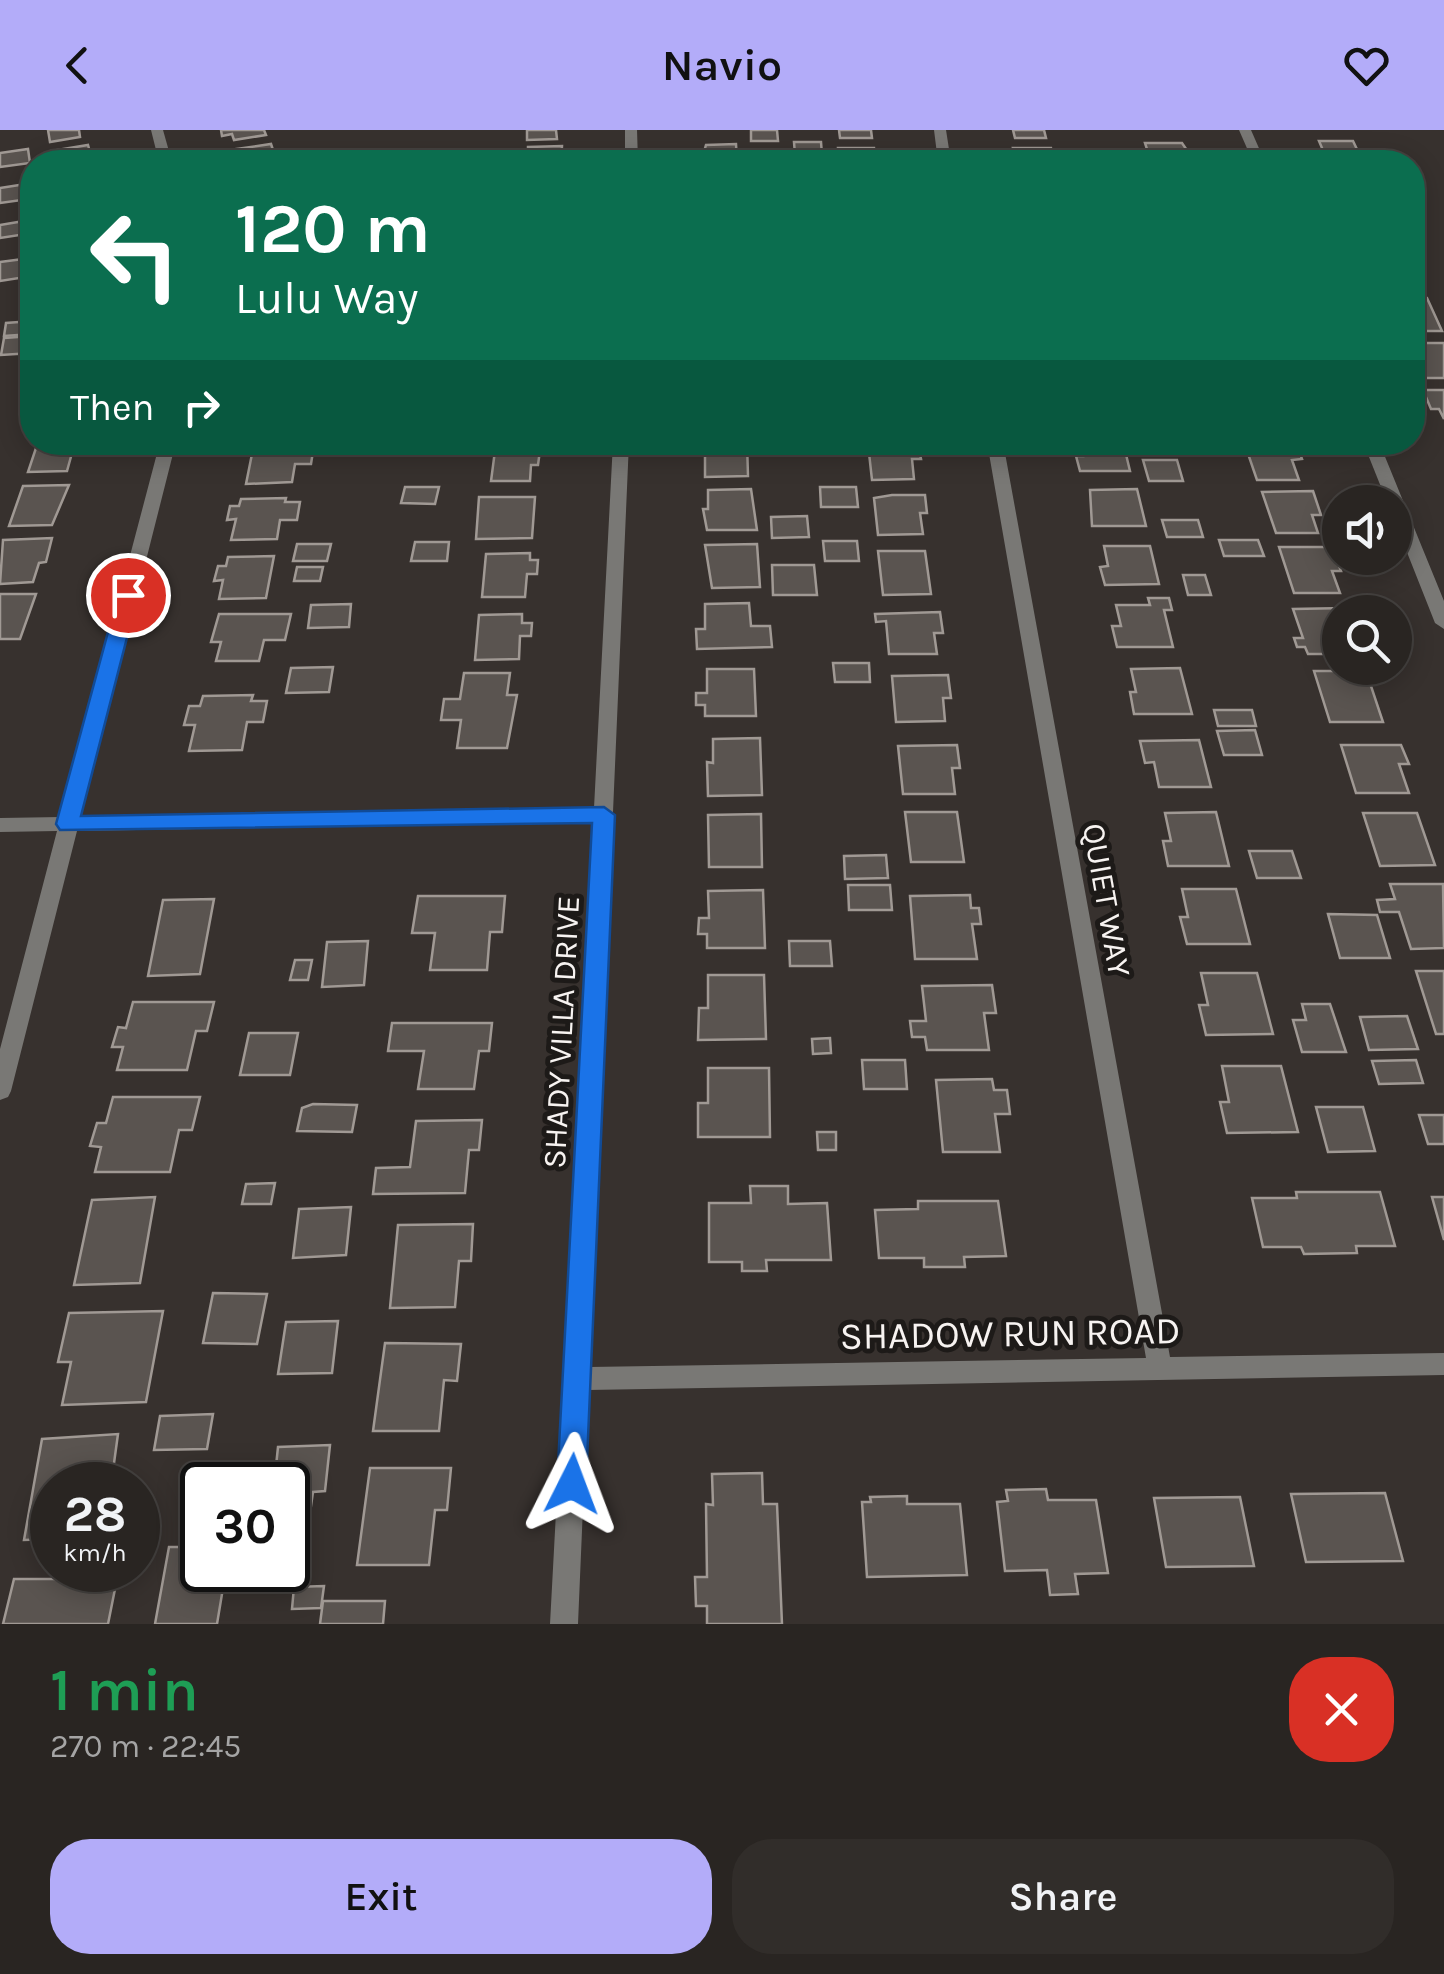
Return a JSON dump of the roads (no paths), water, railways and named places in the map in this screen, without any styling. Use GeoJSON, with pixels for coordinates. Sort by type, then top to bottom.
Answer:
{"type":"FeatureCollection","features":[{"type":"Feature","properties":{"kind":"street"},"geometry":{"type":"LineString","coordinates":[[0,1091],[165,455]]}},
{"type":"Feature","properties":{"kind":"street","name":"SHADY VILLA DRIVE"},"geometry":{"type":"LineString","coordinates":[[564,1624],[621,455]]}},
{"type":"Feature","properties":{"kind":"street","name":"QUIET WAY"},"geometry":{"type":"LineString","coordinates":[[997,455],[1160,1368]]}},
{"type":"Feature","properties":{"kind":"street"},"geometry":{"type":"LineString","coordinates":[[1376,455],[1444,623]]}},
{"type":"Feature","properties":{"kind":"street"},"geometry":{"type":"LineString","coordinates":[[0,825],[604,815]]}},
{"type":"Feature","properties":{"kind":"street","name":"SHADOW RUN ROAD"},"geometry":{"type":"LineString","coordinates":[[578,1379],[1444,1364]]}}]}
